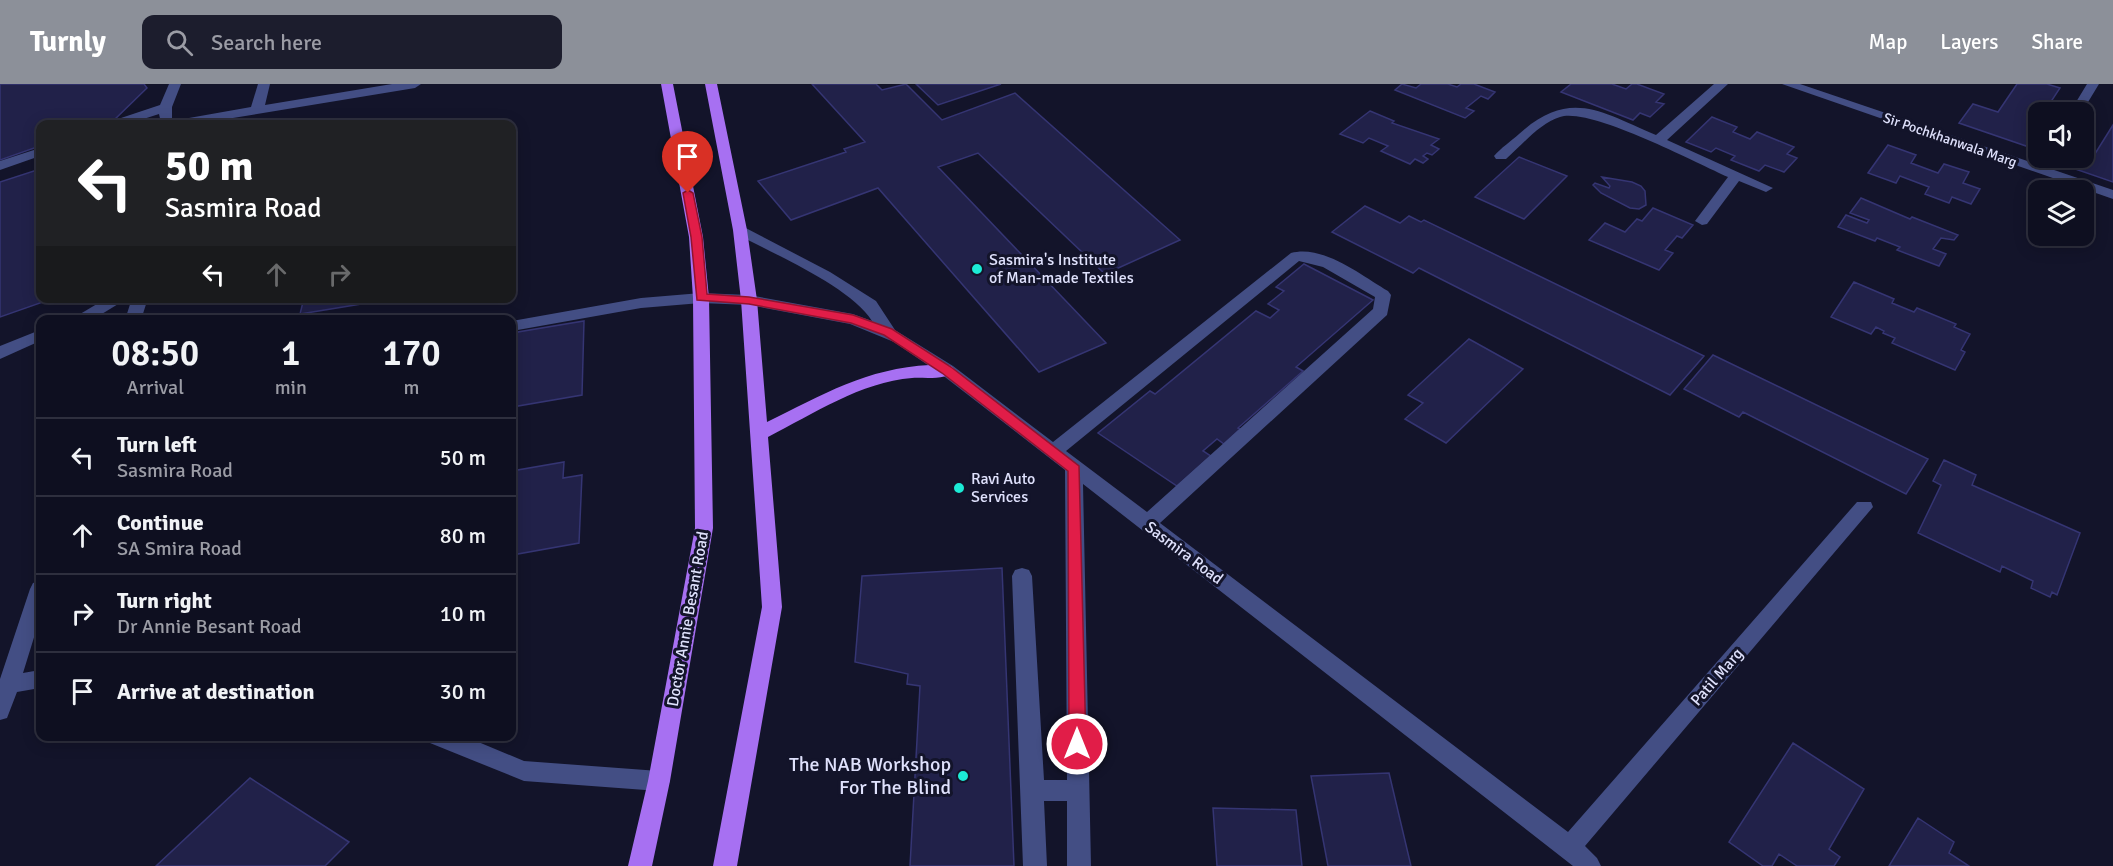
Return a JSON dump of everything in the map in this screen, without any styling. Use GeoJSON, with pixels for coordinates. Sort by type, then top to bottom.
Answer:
{"type":"FeatureCollection","features":[{"type":"Feature","properties":{"kind":"main road","name":"Doctor Annie Besant Road"},"geometry":{"type":"LineString","coordinates":[[640,866],[659,781],[704,528],[701,298],[696,237],[667,84]]}},
{"type":"Feature","properties":{"kind":"main road"},"geometry":{"type":"LineString","coordinates":[[711,84],[740,230],[749,300],[772,607],[725,866]]}},
{"type":"Feature","properties":{"kind":"main road"},"geometry":{"type":"LineString","coordinates":[[758,434],[864,382],[909,372],[947,370]]}},
{"type":"Feature","properties":{"kind":"street"},"geometry":{"type":"LineString","coordinates":[[166,120],[166,107],[175,84]]}},
{"type":"Feature","properties":{"kind":"street"},"geometry":{"type":"LineString","coordinates":[[257,111],[264,84]]}},
{"type":"Feature","properties":{"kind":"street"},"geometry":{"type":"LineString","coordinates":[[200,120],[414,84]]}},
{"type":"Feature","properties":{"kind":"street"},"geometry":{"type":"LineString","coordinates":[[1658,141],[1722,84]]}},
{"type":"Feature","properties":{"kind":"street","name":"Sir Pochkhanwala Marg"},"geometry":{"type":"LineString","coordinates":[[1788,84],[2113,195]]}},
{"type":"Feature","properties":{"kind":"street"},"geometry":{"type":"LineString","coordinates":[[2082,102],[2093,84]]}},
{"type":"Feature","properties":{"kind":"street"},"geometry":{"type":"LineString","coordinates":[[129,120],[166,107]]}},
{"type":"Feature","properties":{"kind":"street"},"geometry":{"type":"LineString","coordinates":[[1501,156],[1554,114],[1571,110],[1585,112],[1658,141],[1766,188]]}},
{"type":"Feature","properties":{"kind":"street"},"geometry":{"type":"LineString","coordinates":[[0,166],[36,153]]}},
{"type":"Feature","properties":{"kind":"street"},"geometry":{"type":"LineString","coordinates":[[1702,221],[1737,176]]}},
{"type":"Feature","properties":{"kind":"street"},"geometry":{"type":"LineString","coordinates":[[740,230],[825,275],[870,305],[888,332]]}},
{"type":"Feature","properties":{"kind":"street"},"geometry":{"type":"LineString","coordinates":[[1053,452],[1296,256],[1306,255],[1318,259],[1383,295],[1381,311],[1146,524]]}},
{"type":"Feature","properties":{"kind":"street","name":"Sasmira Road"},"geometry":{"type":"LineString","coordinates":[[516,325],[641,303],[701,298],[749,300],[853,319],[888,332],[947,370],[1570,847],[1589,866]]}},
{"type":"Feature","properties":{"kind":"street"},"geometry":{"type":"LineString","coordinates":[[88,315],[111,303]]}},
{"type":"Feature","properties":{"kind":"street"},"geometry":{"type":"LineString","coordinates":[[0,353],[36,338]]}},
{"type":"Feature","properties":{"kind":"street"},"geometry":{"type":"LineString","coordinates":[[1074,469],[1079,866]]}},
{"type":"Feature","properties":{"kind":"street","name":"Patil Marg"},"geometry":{"type":"LineString","coordinates":[[1570,847],[1864,507]]}},
{"type":"Feature","properties":{"kind":"street"},"geometry":{"type":"LineString","coordinates":[[1022,576],[1035,866]]}},
{"type":"Feature","properties":{"kind":"street"},"geometry":{"type":"LineString","coordinates":[[0,711],[36,601]]}},
{"type":"Feature","properties":{"kind":"street"},"geometry":{"type":"LineString","coordinates":[[8,685],[36,680]]}},
{"type":"Feature","properties":{"kind":"street"},"geometry":{"type":"LineString","coordinates":[[450,741],[524,771],[659,781]]}},
{"type":"Feature","properties":{"kind":"street"},"geometry":{"type":"LineString","coordinates":[[1033,791],[1078,790]]}},
{"type":"Feature","properties":{"kind":"building"},"geometry":{"type":"Polygon","coordinates":[[[0,84],[144,84],[147,88],[114,120],[36,120],[36,147],[0,160],[0,84]]]}},
{"type":"Feature","properties":{"kind":"building"},"geometry":{"type":"Polygon","coordinates":[[[812,84],[876,84],[882,90],[906,84],[942,120],[1015,93],[1180,240],[1105,274],[978,153],[938,167],[1106,343],[1039,372],[878,188],[791,220],[758,181],[846,152],[844,149],[865,142],[812,84]]]}},
{"type":"Feature","properties":{"kind":"building"},"geometry":{"type":"Polygon","coordinates":[[[916,84],[1001,84],[938,105],[916,84]]]}},
{"type":"Feature","properties":{"kind":"building"},"geometry":{"type":"Polygon","coordinates":[[[1402,84],[1416,88],[1421,84],[1448,84],[1457,87],[1461,84],[1474,84],[1495,92],[1488,99],[1481,96],[1466,108],[1474,111],[1465,118],[1395,90],[1402,84]]]}},
{"type":"Feature","properties":{"kind":"building"},"geometry":{"type":"Polygon","coordinates":[[[1571,84],[1612,84],[1626,89],[1632,84],[1637,84],[1664,94],[1656,102],[1664,104],[1650,117],[1640,113],[1633,120],[1561,92],[1571,84]]]}},
{"type":"Feature","properties":{"kind":"building"},"geometry":{"type":"Polygon","coordinates":[[[2017,84],[2047,84],[2060,88],[2052,100],[2058,102],[2028,102],[2028,147],[1959,123],[1973,104],[1998,112],[2017,84]]]}},
{"type":"Feature","properties":{"kind":"building"},"geometry":{"type":"Polygon","coordinates":[[[1370,111],[1394,121],[1392,123],[1439,139],[1431,145],[1439,149],[1432,155],[1427,153],[1423,156],[1428,159],[1423,163],[1415,159],[1410,164],[1381,151],[1388,146],[1369,138],[1363,143],[1340,134],[1370,111]]]}},
{"type":"Feature","properties":{"kind":"building"},"geometry":{"type":"Polygon","coordinates":[[[1712,117],[1737,127],[1733,132],[1750,139],[1757,132],[1794,147],[1787,154],[1797,158],[1784,172],[1765,165],[1759,171],[1731,160],[1735,156],[1716,148],[1711,152],[1686,142],[1712,117]]]}},
{"type":"Feature","properties":{"kind":"building"},"geometry":{"type":"Polygon","coordinates":[[[2113,125],[2113,182],[2073,168],[2094,168],[2094,155],[2113,125]]]}},
{"type":"Feature","properties":{"kind":"building"},"geometry":{"type":"Polygon","coordinates":[[[1888,145],[1916,155],[1911,163],[1938,173],[1944,164],[1969,172],[1963,183],[1980,189],[1971,204],[1952,197],[1949,203],[1925,194],[1929,187],[1900,176],[1896,183],[1868,173],[1888,145]]]}},
{"type":"Feature","properties":{"kind":"building"},"geometry":{"type":"Polygon","coordinates":[[[1519,157],[1567,176],[1524,219],[1475,197],[1519,157]]]}},
{"type":"Feature","properties":{"kind":"building"},"geometry":{"type":"Polygon","coordinates":[[[36,170],[36,303],[40,303],[0,317],[0,182],[36,170]]]}},
{"type":"Feature","properties":{"kind":"building"},"geometry":{"type":"Polygon","coordinates":[[[1602,177],[1632,182],[1641,186],[1645,191],[1646,205],[1639,209],[1630,208],[1601,193],[1593,185],[1595,183],[1609,188],[1610,186],[1602,177]]]}},
{"type":"Feature","properties":{"kind":"building"},"geometry":{"type":"Polygon","coordinates":[[[1861,198],[1910,219],[1912,217],[1958,235],[1954,240],[1941,238],[1933,249],[1946,254],[1939,266],[1897,250],[1900,247],[1877,238],[1875,241],[1838,227],[1846,215],[1867,223],[1869,220],[1850,213],[1861,198]]]}},
{"type":"Feature","properties":{"kind":"building"},"geometry":{"type":"Polygon","coordinates":[[[1365,206],[1400,223],[1409,216],[1421,222],[1424,220],[1704,356],[1670,395],[1419,268],[1413,273],[1332,232],[1365,206]]]}},
{"type":"Feature","properties":{"kind":"building"},"geometry":{"type":"Polygon","coordinates":[[[1653,208],[1693,225],[1682,238],[1677,236],[1665,250],[1673,253],[1659,270],[1589,240],[1605,223],[1625,232],[1637,219],[1642,221],[1653,208]]]}},
{"type":"Feature","properties":{"kind":"building"},"geometry":{"type":"Polygon","coordinates":[[[1304,264],[1373,300],[1296,367],[1303,371],[1238,428],[1240,429],[1224,444],[1217,439],[1203,451],[1211,456],[1177,486],[1098,433],[1150,391],[1155,394],[1256,311],[1270,318],[1279,310],[1268,304],[1284,291],[1276,287],[1304,264]]]}},
{"type":"Feature","properties":{"kind":"building"},"geometry":{"type":"Polygon","coordinates":[[[1854,282],[1894,299],[1892,303],[1914,312],[1917,308],[1956,324],[1954,327],[1970,334],[1961,350],[1965,352],[1955,370],[1892,343],[1895,338],[1876,327],[1871,334],[1831,317],[1854,282]]]}},
{"type":"Feature","properties":{"kind":"building"},"geometry":{"type":"Polygon","coordinates":[[[303,303],[367,303],[300,314],[303,303]]]}},
{"type":"Feature","properties":{"kind":"building"},"geometry":{"type":"Polygon","coordinates":[[[584,321],[582,395],[516,406],[516,332],[584,321]]]}},
{"type":"Feature","properties":{"kind":"building"},"geometry":{"type":"Polygon","coordinates":[[[1469,339],[1523,369],[1446,443],[1405,419],[1423,403],[1408,395],[1469,339]]]}},
{"type":"Feature","properties":{"kind":"building"},"geometry":{"type":"Polygon","coordinates":[[[1713,355],[1928,459],[1906,494],[1743,412],[1739,417],[1684,389],[1713,355]]]}},
{"type":"Feature","properties":{"kind":"building"},"geometry":{"type":"Polygon","coordinates":[[[1944,460],[1976,475],[1972,485],[2080,533],[2057,595],[2052,592],[2050,597],[2031,588],[2033,581],[2002,566],[2000,572],[1918,533],[1941,485],[1933,481],[1944,460]]]}},
{"type":"Feature","properties":{"kind":"building"},"geometry":{"type":"Polygon","coordinates":[[[564,462],[563,478],[582,475],[579,543],[516,554],[516,470],[564,462]]]}},
{"type":"Feature","properties":{"kind":"building","name":"The NAB Workshop For The Blind"},"geometry":{"type":"Polygon","coordinates":[[[1002,568],[1014,866],[910,866],[920,686],[907,684],[908,674],[855,662],[862,576],[1002,568]]]}},
{"type":"Feature","properties":{"kind":"building"},"geometry":{"type":"Polygon","coordinates":[[[1793,743],[1864,789],[1829,849],[1840,857],[1834,866],[1797,866],[1779,854],[1772,866],[1763,866],[1729,842],[1793,743]]]}},
{"type":"Feature","properties":{"kind":"building"},"geometry":{"type":"Polygon","coordinates":[[[1389,773],[1411,866],[1328,866],[1311,776],[1389,773]]]}},
{"type":"Feature","properties":{"kind":"building"},"geometry":{"type":"Polygon","coordinates":[[[250,778],[349,842],[325,866],[156,866],[250,778]]]}},
{"type":"Feature","properties":{"kind":"building"},"geometry":{"type":"Polygon","coordinates":[[[1213,808],[1296,810],[1302,866],[1217,866],[1213,808]]]}},
{"type":"Feature","properties":{"kind":"building"},"geometry":{"type":"Polygon","coordinates":[[[1918,818],[1954,842],[1949,853],[1969,866],[1889,866],[1918,818]]]}},
{"type":"Feature","properties":{"kind":"place","name":"Sasmira's Institute of Man-made Textiles"},"geometry":{"type":"Point","coordinates":[977,269]}},
{"type":"Feature","properties":{"kind":"place","name":"Ravi Auto Services"},"geometry":{"type":"Point","coordinates":[959,488]}},
{"type":"Feature","properties":{"kind":"place","name":"The NAB Workshop For The Blind"},"geometry":{"type":"Point","coordinates":[963,776]}},
{"type":"Feature","properties":{"kind":"route"},"geometry":{"type":"LineString","coordinates":[[688,193],[696,237],[701,298],[749,300],[853,319],[888,332],[947,370],[1074,469],[1077,744]]}}]}
